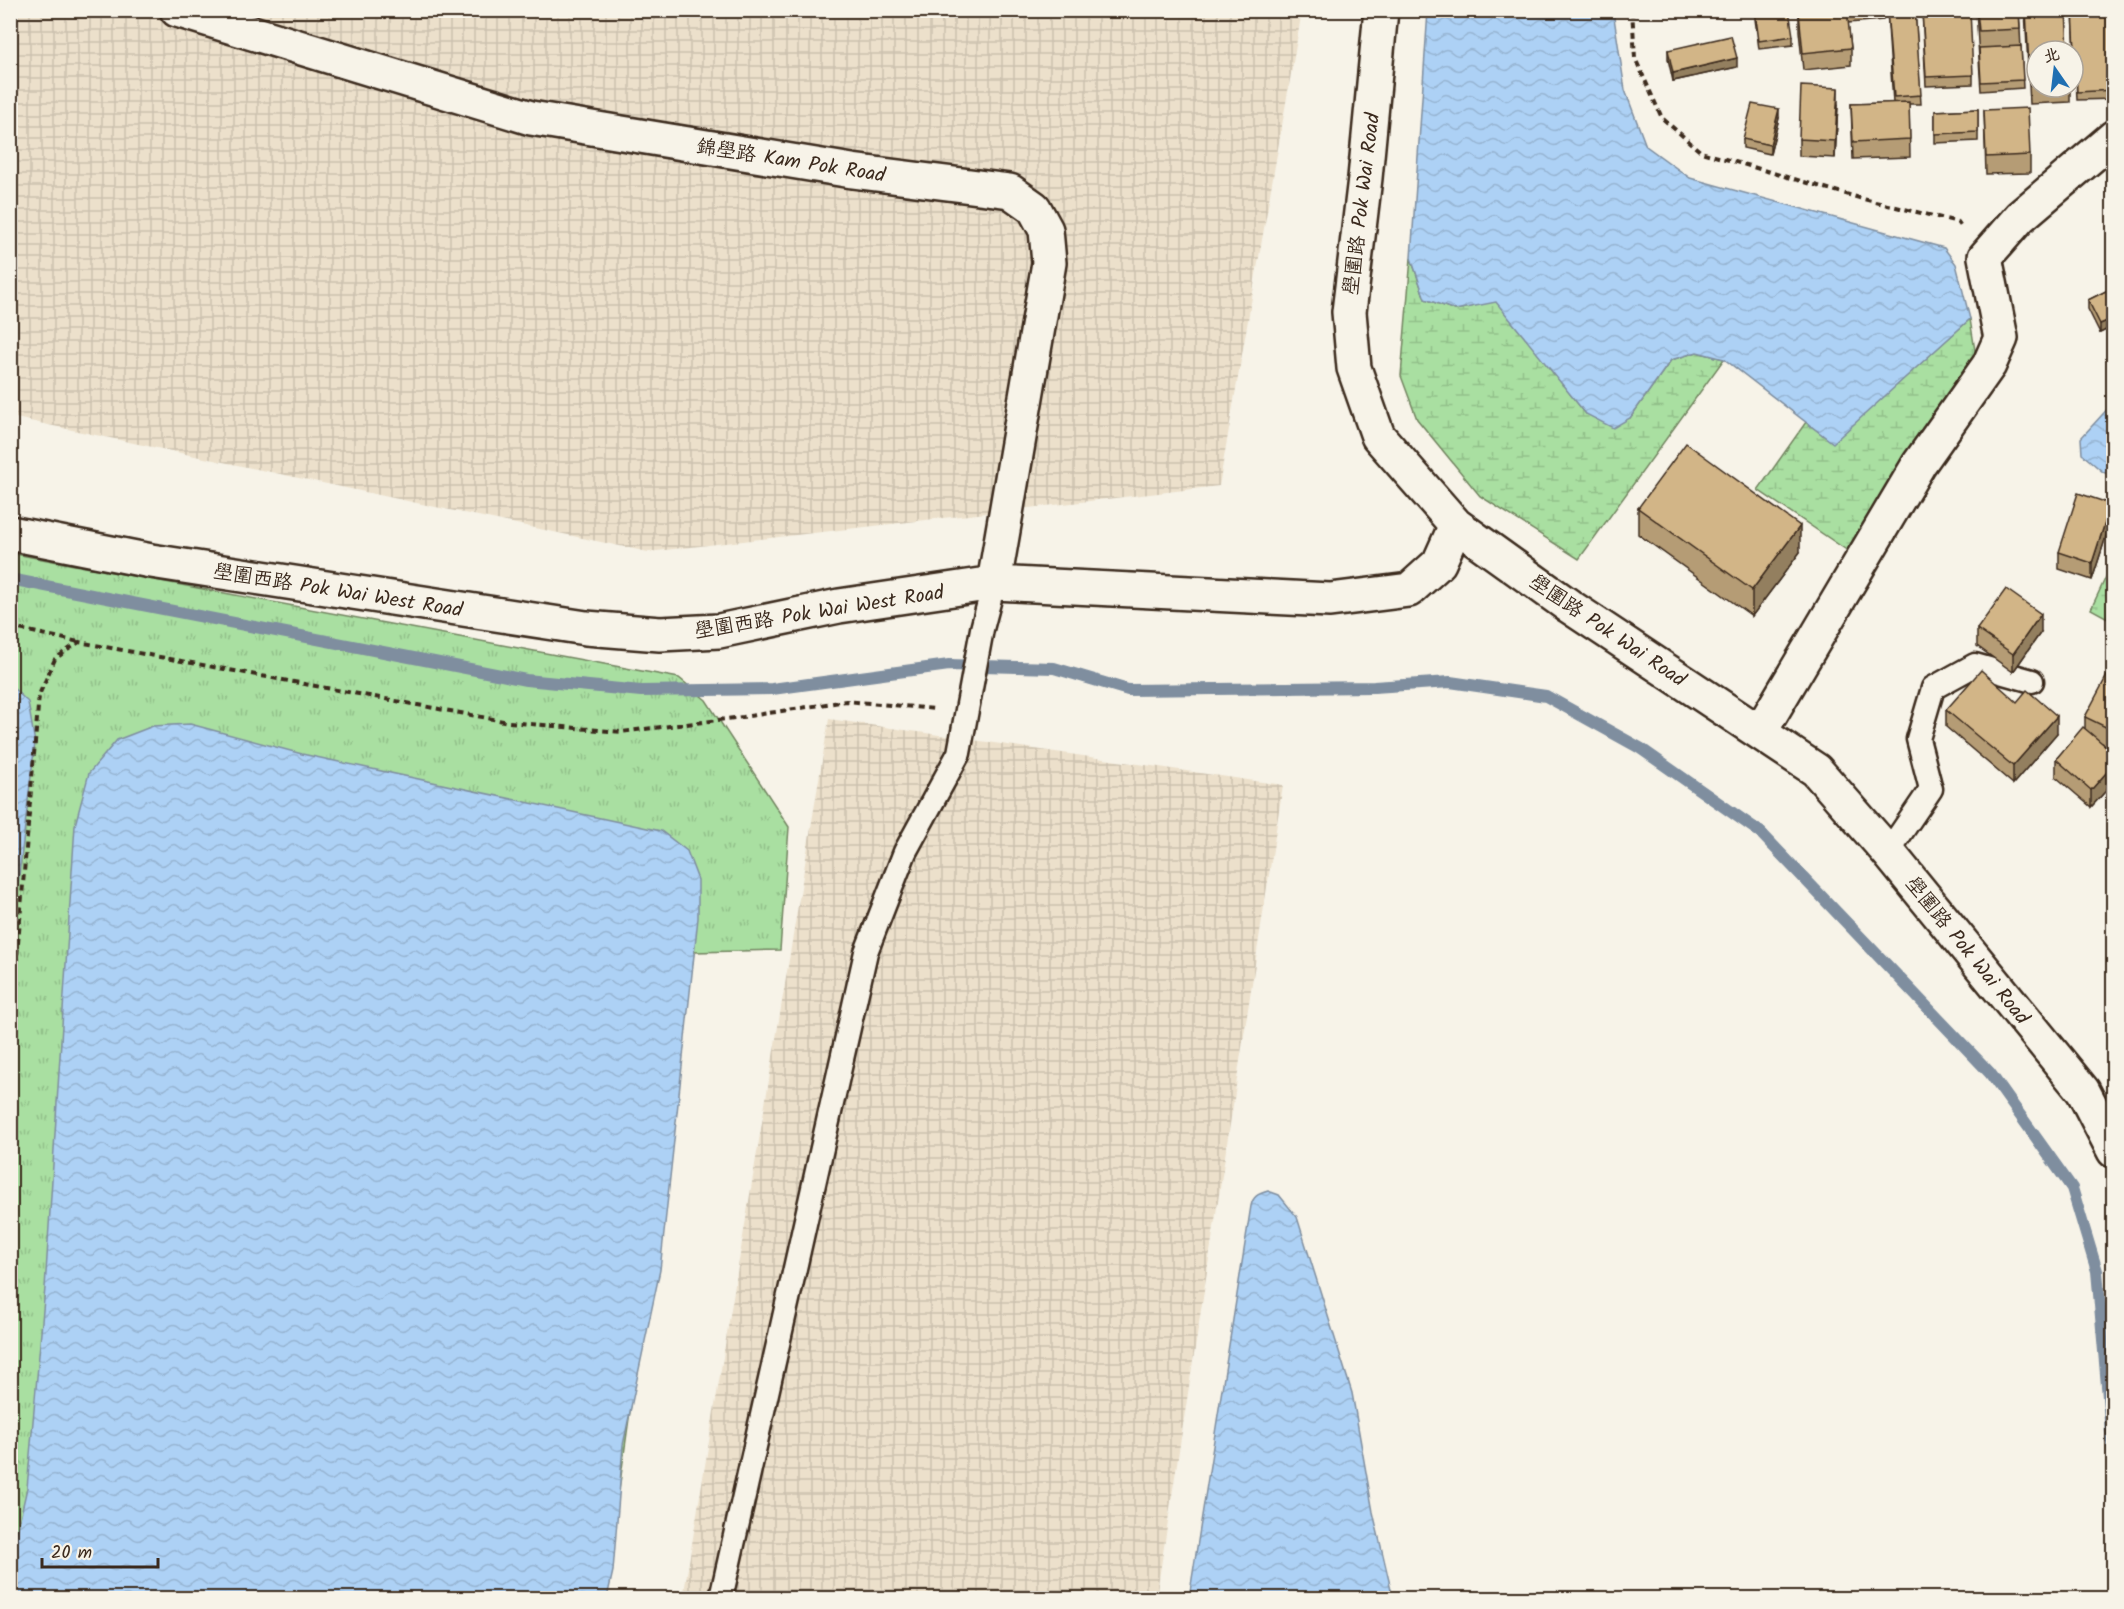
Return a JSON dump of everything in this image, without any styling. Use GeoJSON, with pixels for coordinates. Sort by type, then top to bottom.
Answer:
{"type":"FeatureCollection","features":[{"type":"Feature","properties":{"kind":"street","name":"錦壆路 Kam Pok Road"},"geometry":{"type":"LineString","coordinates":[[177,10],[531,118],[852,171],[1010,191],[1026,202],[1034,208],[1046,230],[1049,263],[994,583]]}},
{"type":"Feature","properties":{"kind":"street","name":"壆圍路 Pok Wai Road"},"geometry":{"type":"LineString","coordinates":[[1381,10],[1365,178],[1348,312],[1354,368],[1378,436],[1455,525],[1569,606],[1816,770],[1888,852],[2083,1091],[2114,1151]]}},
{"type":"Feature","properties":{"kind":"street"},"geometry":{"type":"LineString","coordinates":[[1760,732],[1919,464],[1989,365],[2001,338],[1985,257],[2020,217],[2114,136]]}},
{"type":"Feature","properties":{"kind":"street","name":"壆圍西路 Pok Wai West Road"},"geometry":{"type":"LineString","coordinates":[[10,533],[151,561],[586,628],[660,634],[718,631],[839,606],[994,583],[1330,600],[1409,590],[1439,563],[1455,525]]}},
{"type":"Feature","properties":{"kind":"lane"},"geometry":{"type":"LineString","coordinates":[[721,1599],[866,952],[905,852],[959,753],[982,629],[994,583]]}},
{"type":"Feature","properties":{"kind":"lane"},"geometry":{"type":"LineString","coordinates":[[1888,852],[1931,789],[1918,739],[1932,688],[1975,665],[2032,681]]}},
{"type":"Feature","properties":{"kind":"path"},"geometry":{"type":"LineString","coordinates":[[1632,10],[1635,58],[1662,118],[1701,152],[1863,199],[1958,222],[1985,257]]}},
{"type":"Feature","properties":{"kind":"path"},"geometry":{"type":"LineString","coordinates":[[10,627],[79,642],[509,722],[621,732],[742,717],[846,700],[969,705]]}},
{"type":"Feature","properties":{"kind":"path"},"geometry":{"type":"LineString","coordinates":[[10,1038],[39,695],[56,659],[79,642]]}},
{"type":"Feature","properties":{"kind":"shaded area"},"geometry":{"type":"Polygon","coordinates":[[[11,11],[1302,11],[1219,486],[648,552],[11,417],[11,11]]]}},
{"type":"Feature","properties":{"kind":"shaded area"},"geometry":{"type":"Polygon","coordinates":[[[829,719],[1283,785],[1156,1598],[683,1598],[829,719]]]}},
{"type":"Feature","properties":{"kind":"green space"},"geometry":{"type":"Polygon","coordinates":[[[1411,258],[1425,299],[1455,310],[1496,301],[1586,414],[1630,418],[1671,360],[1697,352],[1724,359],[1579,559],[1480,496],[1417,419],[1401,376],[1411,258]]]}},
{"type":"Feature","properties":{"kind":"green space"},"geometry":{"type":"Polygon","coordinates":[[[1970,319],[1976,357],[1848,551],[1758,490],[1806,422],[1833,442],[1970,319]]]}},
{"type":"Feature","properties":{"kind":"green space"},"geometry":{"type":"Polygon","coordinates":[[[10,553],[679,678],[706,700],[789,827],[780,950],[694,952],[604,1598],[11,1598],[10,553]]]}},
{"type":"Feature","properties":{"kind":"green space"},"geometry":{"type":"Polygon","coordinates":[[[2113,562],[2113,621],[2091,609],[2113,562]]]}},
{"type":"Feature","properties":{"kind":"water"},"geometry":{"type":"Polygon","coordinates":[[[1428,11],[1613,11],[1625,90],[1646,146],[1690,178],[1944,248],[1956,264],[1970,319],[1833,443],[1724,359],[1697,352],[1671,360],[1630,418],[1613,428],[1586,414],[1496,302],[1455,310],[1425,299],[1411,258],[1428,11]]]}},
{"type":"Feature","properties":{"kind":"water"},"geometry":{"type":"Polygon","coordinates":[[[2113,403],[2113,476],[2103,472],[2082,454],[2081,438],[2113,403]]]}},
{"type":"Feature","properties":{"kind":"water"},"geometry":{"type":"Polygon","coordinates":[[[11,686],[28,702],[35,743],[17,892],[11,998],[11,686]]]}},
{"type":"Feature","properties":{"kind":"water"},"geometry":{"type":"Polygon","coordinates":[[[190,724],[302,754],[661,831],[687,851],[698,880],[698,918],[660,1270],[623,1445],[613,1571],[607,1598],[15,1598],[11,1558],[27,1488],[45,1288],[75,825],[89,773],[117,740],[153,726],[190,724]]]}},
{"type":"Feature","properties":{"kind":"water"},"geometry":{"type":"Polygon","coordinates":[[[1268,1191],[1279,1195],[1297,1217],[1352,1393],[1373,1512],[1393,1598],[1189,1598],[1251,1206],[1256,1196],[1268,1191]]]}},
{"type":"Feature","properties":{"kind":"building"},"geometry":{"type":"Polygon","coordinates":[[[1789,10],[1793,36],[1759,41],[1755,11],[1789,10]]]}},
{"type":"Feature","properties":{"kind":"building"},"geometry":{"type":"Polygon","coordinates":[[[1847,10],[1851,48],[1803,53],[1799,13],[1847,10]]]}},
{"type":"Feature","properties":{"kind":"building"},"geometry":{"type":"Polygon","coordinates":[[[1887,10],[1915,10],[1921,95],[1894,97],[1887,10]]]}},
{"type":"Feature","properties":{"kind":"building"},"geometry":{"type":"Polygon","coordinates":[[[1922,10],[1970,10],[1973,75],[1926,77],[1922,10]]]}},
{"type":"Feature","properties":{"kind":"building"},"geometry":{"type":"Polygon","coordinates":[[[1977,10],[2019,10],[2020,29],[1979,31],[1977,10]]]}},
{"type":"Feature","properties":{"kind":"building"},"geometry":{"type":"Polygon","coordinates":[[[2026,10],[2066,10],[2067,39],[2028,39],[2026,10]]]}},
{"type":"Feature","properties":{"kind":"building"},"geometry":{"type":"Polygon","coordinates":[[[2073,10],[2113,10],[2114,90],[2085,92],[2085,39],[2074,39],[2073,10]]]}},
{"type":"Feature","properties":{"kind":"building"},"geometry":{"type":"Polygon","coordinates":[[[1731,36],[1737,58],[1673,73],[1668,50],[1731,36]]]}},
{"type":"Feature","properties":{"kind":"building"},"geometry":{"type":"Polygon","coordinates":[[[2021,46],[2023,80],[1981,82],[1979,48],[2021,46]]]}},
{"type":"Feature","properties":{"kind":"building"},"geometry":{"type":"Polygon","coordinates":[[[1801,86],[1838,88],[1835,141],[1799,139],[1801,86]]]}},
{"type":"Feature","properties":{"kind":"building"},"geometry":{"type":"Polygon","coordinates":[[[1909,102],[1910,139],[1853,142],[1851,104],[1909,102]]]}},
{"type":"Feature","properties":{"kind":"building"},"geometry":{"type":"Polygon","coordinates":[[[1752,104],[1779,109],[1770,145],[1743,139],[1752,104]]]}},
{"type":"Feature","properties":{"kind":"building"},"geometry":{"type":"Polygon","coordinates":[[[2028,108],[2030,155],[1986,157],[1984,110],[2028,108]]]}},
{"type":"Feature","properties":{"kind":"building"},"geometry":{"type":"Polygon","coordinates":[[[1978,109],[1978,132],[1935,134],[1935,111],[1978,109]]]}},
{"type":"Feature","properties":{"kind":"building"},"geometry":{"type":"Polygon","coordinates":[[[2114,287],[2114,318],[2100,324],[2088,300],[2114,287]]]}},
{"type":"Feature","properties":{"kind":"building"},"geometry":{"type":"Polygon","coordinates":[[[1686,443],[1800,526],[1752,590],[1638,508],[1686,443]]]}},
{"type":"Feature","properties":{"kind":"building"},"geometry":{"type":"Polygon","coordinates":[[[2078,493],[2111,504],[2092,563],[2059,552],[2078,493]]]}},
{"type":"Feature","properties":{"kind":"building"},"geometry":{"type":"Polygon","coordinates":[[[2006,589],[2041,614],[2013,654],[1977,629],[2006,589]]]}},
{"type":"Feature","properties":{"kind":"building"},"geometry":{"type":"Polygon","coordinates":[[[1981,670],[2017,702],[2027,690],[2057,716],[2013,766],[1946,710],[1981,670]]]}},
{"type":"Feature","properties":{"kind":"building"},"geometry":{"type":"Polygon","coordinates":[[[2110,670],[2114,672],[2114,731],[2085,717],[2110,670]]]}},
{"type":"Feature","properties":{"kind":"building"},"geometry":{"type":"Polygon","coordinates":[[[2083,727],[2114,753],[2114,764],[2091,790],[2056,759],[2083,727]]]}},
{"type":"Feature","properties":{"kind":"waterway"},"geometry":{"type":"LineString","coordinates":[[10,579],[526,680],[641,691],[772,689],[949,665],[1054,668],[1128,690],[1374,687],[1450,682],[1546,696],[1640,748],[1760,832],[1990,1073],[2072,1188],[2097,1271],[2114,1466]]}}]}
